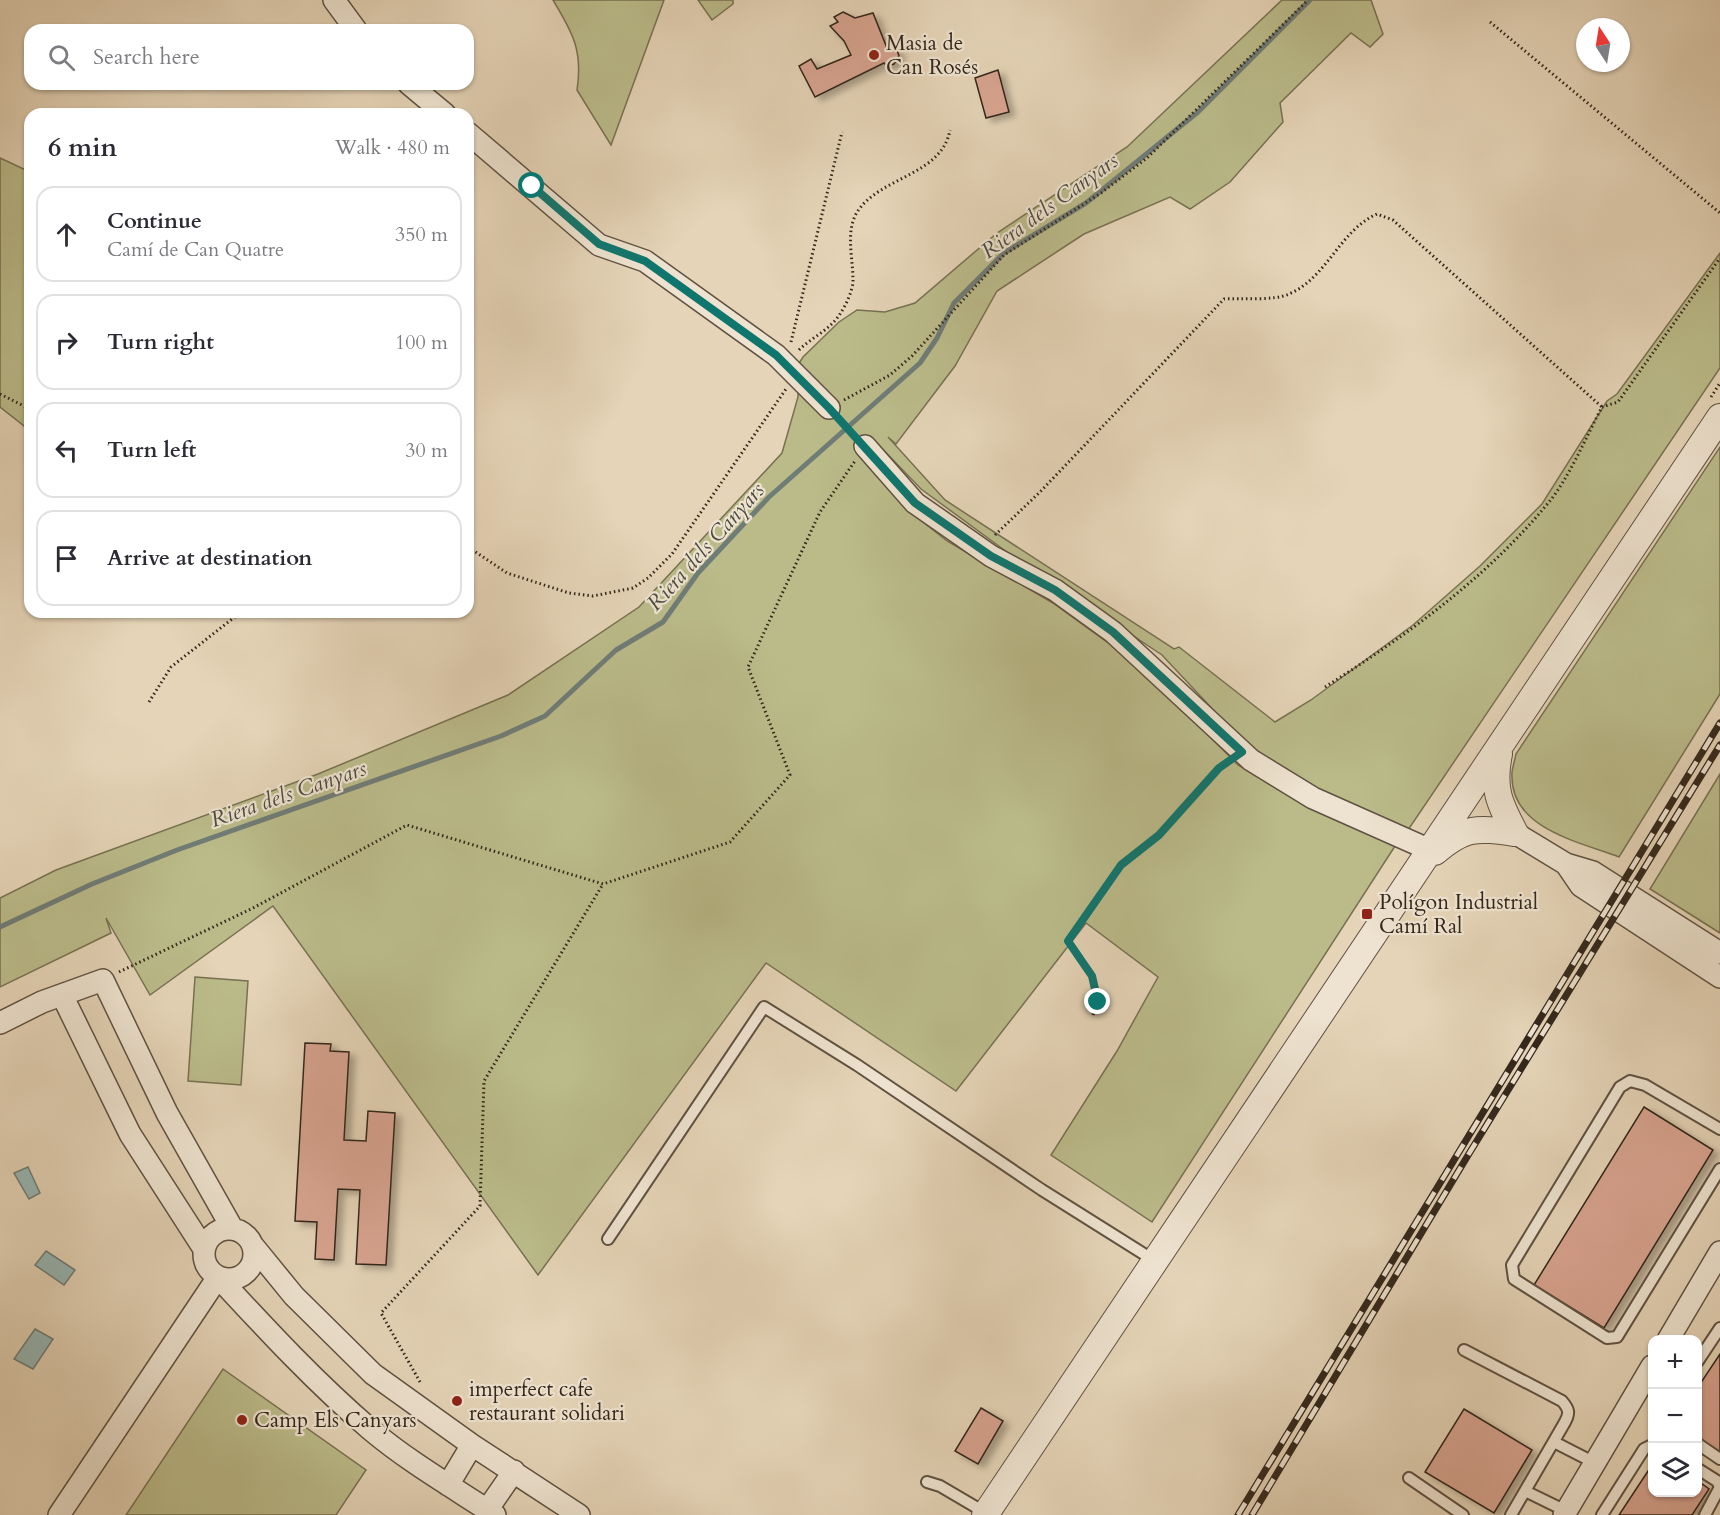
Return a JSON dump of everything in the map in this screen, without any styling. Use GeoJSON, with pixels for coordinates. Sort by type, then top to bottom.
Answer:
{"type":"FeatureCollection","features":[{"type":"Feature","properties":{"kind":"street"},"geometry":{"type":"LineString","coordinates":[[334,0],[352,24]]}},
{"type":"Feature","properties":{"kind":"street"},"geometry":{"type":"LineString","coordinates":[[415,90],[438,108]]}},
{"type":"Feature","properties":{"kind":"street"},"geometry":{"type":"LineString","coordinates":[[474,138],[599,244],[645,261],[791,370],[829,408]]}},
{"type":"Feature","properties":{"kind":"street"},"geometry":{"type":"LineString","coordinates":[[986,1514],[1426,856],[1500,750],[1720,417]]}},
{"type":"Feature","properties":{"kind":"street"},"geometry":{"type":"LineString","coordinates":[[865,446],[915,503],[981,549],[1055,590],[1113,632],[1251,760],[1313,798],[1426,856]]}},
{"type":"Feature","properties":{"kind":"street"},"geometry":{"type":"LineString","coordinates":[[1500,750],[1494,777],[1499,803],[1515,833]]}},
{"type":"Feature","properties":{"kind":"street"},"geometry":{"type":"LineString","coordinates":[[1426,856],[1456,834],[1484,829],[1515,833],[1566,864],[1593,872],[1720,953]]}},
{"type":"Feature","properties":{"kind":"street"},"geometry":{"type":"LineString","coordinates":[[1566,864],[1581,886],[1720,977]]}},
{"type":"Feature","properties":{"kind":"street"},"geometry":{"type":"LineString","coordinates":[[0,1023],[62,995],[103,980],[167,1113],[232,1228],[246,1234],[294,1296],[373,1374],[472,1445],[579,1515]]}},
{"type":"Feature","properties":{"kind":"street"},"geometry":{"type":"LineString","coordinates":[[62,995],[130,1134],[204,1249]]}},
{"type":"Feature","properties":{"kind":"street"},"geometry":{"type":"LineString","coordinates":[[232,1228],[214,1233],[204,1249],[204,1260],[209,1270],[219,1277],[282,1345],[372,1430],[448,1485],[477,1510],[514,1471]]}},
{"type":"Feature","properties":{"kind":"street"},"geometry":{"type":"LineString","coordinates":[[219,1277],[230,1280],[241,1277],[250,1269],[255,1259],[254,1247]]}},
{"type":"Feature","properties":{"kind":"street"},"geometry":{"type":"LineString","coordinates":[[1672,1335],[1717,1264]]}},
{"type":"Feature","properties":{"kind":"street"},"geometry":{"type":"LineString","coordinates":[[59,1515],[219,1277]]}},
{"type":"Feature","properties":{"kind":"street"},"geometry":{"type":"LineString","coordinates":[[1565,1513],[1648,1374]]}},
{"type":"Feature","properties":{"kind":"street"},"geometry":{"type":"LineString","coordinates":[[448,1485],[472,1445]]}},
{"type":"Feature","properties":{"kind":"lane"},"geometry":{"type":"LineString","coordinates":[[608,1239],[764,1007],[857,1065],[1042,1190],[1155,1261]]}},
{"type":"Feature","properties":{"kind":"lane"},"geometry":{"type":"LineString","coordinates":[[1720,1128],[1645,1085],[1630,1081],[1620,1087],[1512,1265],[1514,1279],[1607,1338],[1617,1337],[1720,1169]]}},
{"type":"Feature","properties":{"kind":"lane"},"geometry":{"type":"LineString","coordinates":[[1702,1353],[1720,1328]]}},
{"type":"Feature","properties":{"kind":"lane"},"geometry":{"type":"LineString","coordinates":[[1464,1350],[1562,1401],[1569,1414],[1510,1515]]}},
{"type":"Feature","properties":{"kind":"lane"},"geometry":{"type":"LineString","coordinates":[[1554,1442],[1595,1463]]}},
{"type":"Feature","properties":{"kind":"lane"},"geometry":{"type":"LineString","coordinates":[[1602,1515],[1644,1449],[1648,1447]]}},
{"type":"Feature","properties":{"kind":"lane"},"geometry":{"type":"LineString","coordinates":[[1702,1447],[1720,1459]]}},
{"type":"Feature","properties":{"kind":"lane"},"geometry":{"type":"LineString","coordinates":[[1702,1472],[1717,1481],[1720,1487],[1705,1515]]}},
{"type":"Feature","properties":{"kind":"lane"},"geometry":{"type":"LineString","coordinates":[[1409,1478],[1463,1515]]}},
{"type":"Feature","properties":{"kind":"lane"},"geometry":{"type":"LineString","coordinates":[[927,1482],[940,1486],[986,1514]]}},
{"type":"Feature","properties":{"kind":"lane"},"geometry":{"type":"LineString","coordinates":[[1525,1491],[1565,1513]]}},
{"type":"Feature","properties":{"kind":"path"},"geometry":{"type":"LineString","coordinates":[[103,980],[253,908],[407,825],[603,884],[730,842],[790,775],[748,667],[820,512],[865,446],[829,408],[890,375],[912,356],[1004,255],[1101,193],[1147,158],[1308,0]]}},
{"type":"Feature","properties":{"kind":"path"},"geometry":{"type":"LineString","coordinates":[[1490,22],[1720,213]]}},
{"type":"Feature","properties":{"kind":"path"},"geometry":{"type":"LineString","coordinates":[[791,370],[840,314],[853,282],[850,240],[853,220],[859,208],[877,191],[934,160],[947,145],[950,130]]}},
{"type":"Feature","properties":{"kind":"path"},"geometry":{"type":"LineString","coordinates":[[474,552],[507,573],[569,593],[592,596],[633,588],[648,578],[672,554],[777,399],[791,370],[842,132]]}},
{"type":"Feature","properties":{"kind":"path"},"geometry":{"type":"LineString","coordinates":[[981,549],[1040,492],[1224,299],[1287,296],[1307,284],[1363,220],[1377,213],[1393,220],[1602,407]]}},
{"type":"Feature","properties":{"kind":"path"},"geometry":{"type":"LineString","coordinates":[[1325,687],[1404,636],[1457,593],[1513,541],[1550,500],[1602,407],[1618,402],[1720,258]]}},
{"type":"Feature","properties":{"kind":"path"},"geometry":{"type":"LineString","coordinates":[[0,394],[24,406]]}},
{"type":"Feature","properties":{"kind":"path"},"geometry":{"type":"LineString","coordinates":[[149,702],[171,667],[233,618]]}},
{"type":"Feature","properties":{"kind":"path"},"geometry":{"type":"LineString","coordinates":[[1093,1015],[1098,1002],[1092,976],[1068,941],[1121,865],[1159,835],[1219,768],[1242,752]]}},
{"type":"Feature","properties":{"kind":"path"},"geometry":{"type":"LineString","coordinates":[[420,1382],[381,1313],[480,1206],[484,1081],[603,884]]}},
{"type":"Feature","properties":{"kind":"green space"},"geometry":{"type":"Polygon","coordinates":[[[553,0],[664,0],[611,145],[577,90],[579,64],[575,43],[553,0]]]}},
{"type":"Feature","properties":{"kind":"green space"},"geometry":{"type":"Polygon","coordinates":[[[698,0],[733,0],[733,4],[712,20],[698,0]]]}},
{"type":"Feature","properties":{"kind":"green space"},"geometry":{"type":"Polygon","coordinates":[[[1282,0],[1371,0],[1383,34],[1370,47],[1351,33],[1280,103],[1283,122],[1230,182],[1190,209],[1170,197],[1084,234],[997,291],[955,366],[896,444],[888,437],[945,500],[1174,649],[1179,647],[1275,722],[1311,700],[1413,625],[1480,566],[1542,504],[1607,401],[1617,394],[1720,253],[1720,368],[1408,830],[1303,786],[1249,748],[1162,655],[1007,552],[921,489],[870,436],[856,448],[913,514],[947,541],[1053,603],[1140,666],[1238,765],[1281,791],[1397,843],[1152,1222],[1051,1155],[1117,1051],[1158,977],[1086,923],[956,1091],[766,963],[538,1275],[273,906],[150,995],[106,918],[111,933],[0,987],[0,898],[56,870],[318,774],[508,695],[639,607],[782,453],[798,397],[798,365],[803,357],[839,322],[857,310],[885,312],[915,303],[997,233],[1127,147],[1282,0]]]}},
{"type":"Feature","properties":{"kind":"green space"},"geometry":{"type":"Polygon","coordinates":[[[0,158],[24,169],[24,426],[0,407],[0,158]]]}},
{"type":"Feature","properties":{"kind":"green space"},"geometry":{"type":"Polygon","coordinates":[[[1720,447],[1720,694],[1619,857],[1551,831],[1523,809],[1515,795],[1512,777],[1516,754],[1720,447]]]}},
{"type":"Feature","properties":{"kind":"green space"},"geometry":{"type":"Polygon","coordinates":[[[1720,774],[1720,933],[1650,889],[1720,774]]]}},
{"type":"Feature","properties":{"kind":"green space"},"geometry":{"type":"Polygon","coordinates":[[[195,977],[248,981],[241,1085],[188,1081],[195,977]]]}},
{"type":"Feature","properties":{"kind":"green space","name":"Camp Els Canyars"},"geometry":{"type":"Polygon","coordinates":[[[223,1369],[366,1470],[336,1515],[126,1515],[223,1369]]]}},
{"type":"Feature","properties":{"kind":"water"},"geometry":{"type":"Polygon","coordinates":[[[28,1167],[40,1193],[29,1199],[14,1173],[28,1167]]]}},
{"type":"Feature","properties":{"kind":"water"},"geometry":{"type":"Polygon","coordinates":[[[46,1251],[75,1270],[64,1285],[35,1265],[46,1251]]]}},
{"type":"Feature","properties":{"kind":"water"},"geometry":{"type":"Polygon","coordinates":[[[35,1329],[53,1339],[33,1369],[14,1359],[35,1329]]]}},
{"type":"Feature","properties":{"kind":"building","name":"Masia de Can Rosés"},"geometry":{"type":"Polygon","coordinates":[[[843,12],[855,18],[873,13],[887,48],[897,50],[899,56],[894,64],[887,66],[884,63],[815,97],[799,66],[811,59],[817,69],[851,55],[844,41],[830,26],[838,22],[834,17],[843,12]]]}},
{"type":"Feature","properties":{"kind":"building"},"geometry":{"type":"Polygon","coordinates":[[[998,70],[1009,112],[986,118],[975,78],[998,70]]]}},
{"type":"Feature","properties":{"kind":"building"},"geometry":{"type":"Polygon","coordinates":[[[305,1043],[331,1044],[330,1051],[349,1052],[344,1140],[366,1141],[368,1111],[395,1113],[386,1265],[356,1264],[360,1190],[338,1189],[334,1260],[315,1259],[317,1222],[295,1221],[305,1043]]]}},
{"type":"Feature","properties":{"kind":"building"},"geometry":{"type":"Polygon","coordinates":[[[1644,1107],[1713,1150],[1604,1328],[1534,1285],[1644,1107]]]}},
{"type":"Feature","properties":{"kind":"building"},"geometry":{"type":"Polygon","coordinates":[[[1720,1354],[1720,1454],[1702,1442],[1702,1381],[1720,1354]]]}},
{"type":"Feature","properties":{"kind":"building"},"geometry":{"type":"Polygon","coordinates":[[[981,1408],[1003,1421],[978,1464],[955,1451],[981,1408]]]}},
{"type":"Feature","properties":{"kind":"building"},"geometry":{"type":"Polygon","coordinates":[[[1464,1409],[1532,1450],[1494,1513],[1425,1472],[1464,1409]]]}},
{"type":"Feature","properties":{"kind":"building"},"geometry":{"type":"Polygon","coordinates":[[[1648,1471],[1648,1497],[1702,1497],[1702,1484],[1709,1489],[1692,1515],[1619,1515],[1648,1471]]]}},
{"type":"Feature","properties":{"kind":"waterway","name":"Riera dels Canyars"},"geometry":{"type":"LineString","coordinates":[[0,927],[92,884],[177,850],[501,736],[545,716],[616,650],[663,622],[698,573],[769,497],[920,363],[937,338],[954,303],[1004,253],[1086,203],[1198,112],[1310,0]]}},
{"type":"Feature","properties":{"kind":"railway"},"geometry":{"type":"LineString","coordinates":[[1238,1515],[1720,723]]}},
{"type":"Feature","properties":{"kind":"railway"},"geometry":{"type":"LineString","coordinates":[[1252,1515],[1470,1152],[1720,745]]}},
{"type":"Feature","properties":{"kind":"place","name":"Masia de Can Rosés"},"geometry":{"type":"Point","coordinates":[874,55]}},
{"type":"Feature","properties":{"kind":"place","name":"Polígon Industrial Camí Ral"},"geometry":{"type":"Point","coordinates":[1367,914]}},
{"type":"Feature","properties":{"kind":"place","name":"imperfect cafe restaurant solidari"},"geometry":{"type":"Point","coordinates":[457,1401]}},
{"type":"Feature","properties":{"kind":"place","name":"Camp Els Canyars"},"geometry":{"type":"Point","coordinates":[242,1420]}},
{"type":"Feature","properties":{"kind":"route"},"geometry":{"type":"LineString","coordinates":[[532,186],[599,244],[645,261],[776,355],[865,446],[915,503],[991,556],[1055,590],[1113,632],[1242,752],[1219,768],[1159,835],[1121,865],[1068,941],[1092,976],[1098,1002]]}}]}
